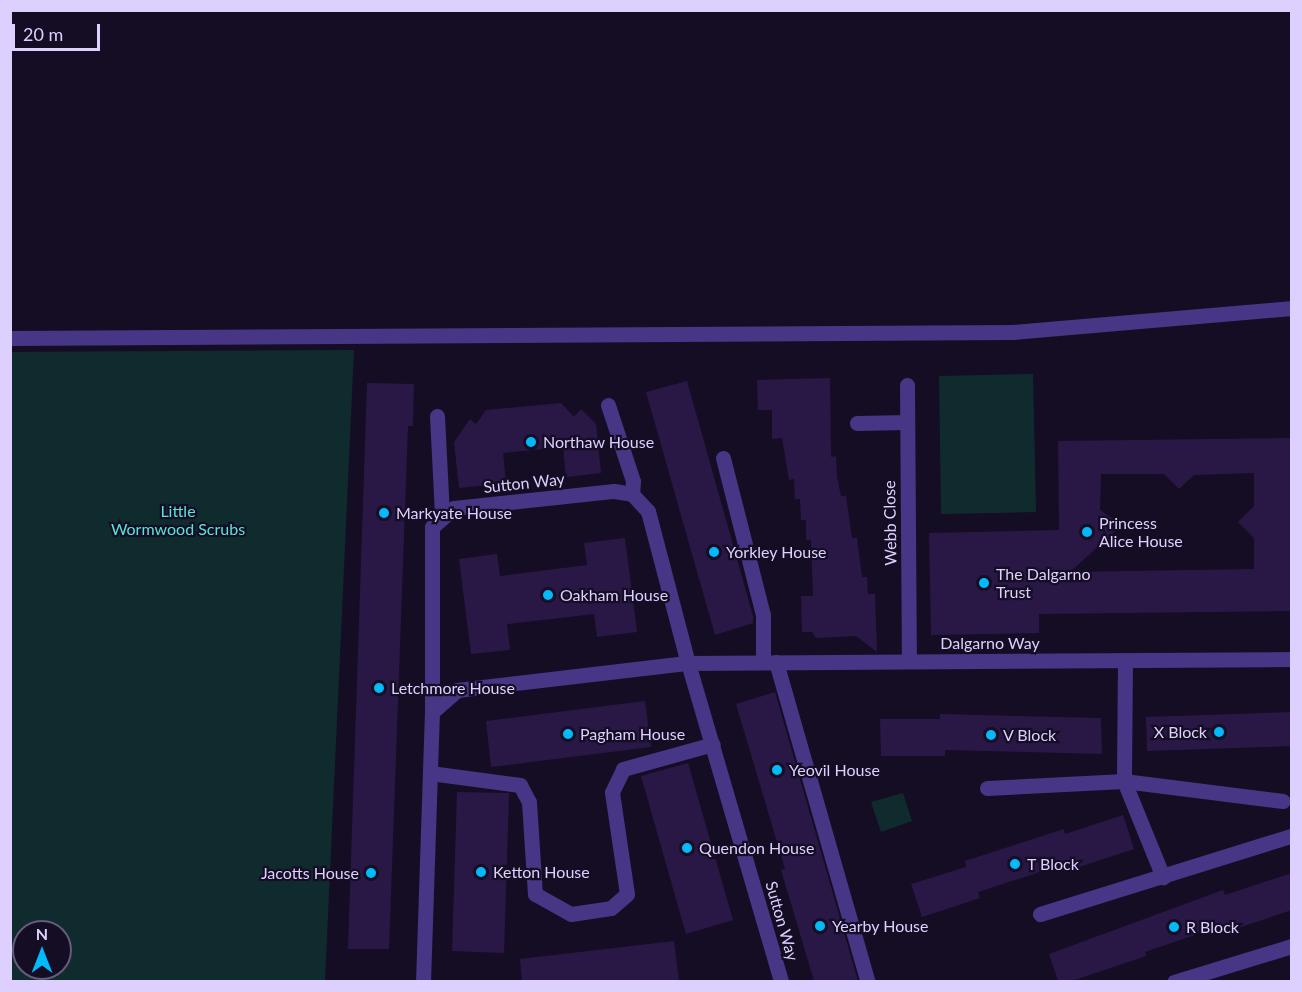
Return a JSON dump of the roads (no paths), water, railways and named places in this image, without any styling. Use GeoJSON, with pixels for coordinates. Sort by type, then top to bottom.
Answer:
{"type":"FeatureCollection","features":[{"type":"Feature","properties":{"kind":"street"},"geometry":{"type":"LineString","coordinates":[[10,338],[1013,332],[1292,308]]}},
{"type":"Feature","properties":{"kind":"street","name":"Webb Close"},"geometry":{"type":"LineString","coordinates":[[907,385],[909,661]]}},
{"type":"Feature","properties":{"kind":"street"},"geometry":{"type":"LineString","coordinates":[[608,405],[633,481],[632,494]]}},
{"type":"Feature","properties":{"kind":"street"},"geometry":{"type":"LineString","coordinates":[[423,981],[432,712],[430,553],[432,527],[442,515],[437,416]]}},
{"type":"Feature","properties":{"kind":"street"},"geometry":{"type":"LineString","coordinates":[[857,423],[907,422]]}},
{"type":"Feature","properties":{"kind":"street"},"geometry":{"type":"LineString","coordinates":[[723,458],[763,615],[770,662],[868,981]]}},
{"type":"Feature","properties":{"kind":"street","name":"Sutton Way"},"geometry":{"type":"LineString","coordinates":[[442,515],[465,507],[614,491],[632,494],[648,511],[688,663],[781,981]]}},
{"type":"Feature","properties":{"kind":"street","name":"Dalgarno Way"},"geometry":{"type":"LineString","coordinates":[[688,663],[1292,659]]}},
{"type":"Feature","properties":{"kind":"street"},"geometry":{"type":"LineString","coordinates":[[1125,660],[1124,781],[1163,877]]}},
{"type":"Feature","properties":{"kind":"street"},"geometry":{"type":"LineString","coordinates":[[432,712],[457,690],[688,663]]}},
{"type":"Feature","properties":{"kind":"street"},"geometry":{"type":"LineString","coordinates":[[430,773],[520,785],[529,802],[535,894],[571,914],[611,908],[627,894],[612,792],[623,769],[713,744]]}},
{"type":"Feature","properties":{"kind":"street"},"geometry":{"type":"LineString","coordinates":[[987,788],[1124,781],[1283,801]]}},
{"type":"Feature","properties":{"kind":"street"},"geometry":{"type":"LineString","coordinates":[[1040,914],[1290,836]]}},
{"type":"Feature","properties":{"kind":"street"},"geometry":{"type":"LineString","coordinates":[[1174,981],[1199,978],[1292,946]]}},
{"type":"Feature","properties":{"kind":"place","name":"Northaw House"},"geometry":{"type":"Point","coordinates":[531,442]}},
{"type":"Feature","properties":{"kind":"place","name":"Markyate House"},"geometry":{"type":"Point","coordinates":[384,513]}},
{"type":"Feature","properties":{"kind":"place","name":"Princess Alice House"},"geometry":{"type":"Point","coordinates":[1087,532]}},
{"type":"Feature","properties":{"kind":"place","name":"Yorkley House"},"geometry":{"type":"Point","coordinates":[714,552]}},
{"type":"Feature","properties":{"kind":"place","name":"The Dalgarno Trust"},"geometry":{"type":"Point","coordinates":[984,583]}},
{"type":"Feature","properties":{"kind":"place","name":"Oakham House"},"geometry":{"type":"Point","coordinates":[548,595]}},
{"type":"Feature","properties":{"kind":"place","name":"Letchmore House"},"geometry":{"type":"Point","coordinates":[379,688]}},
{"type":"Feature","properties":{"kind":"place","name":"X Block"},"geometry":{"type":"Point","coordinates":[1219,732]}},
{"type":"Feature","properties":{"kind":"place","name":"Pagham House"},"geometry":{"type":"Point","coordinates":[568,734]}},
{"type":"Feature","properties":{"kind":"place","name":"V Block"},"geometry":{"type":"Point","coordinates":[991,735]}},
{"type":"Feature","properties":{"kind":"place","name":"Yeovil House"},"geometry":{"type":"Point","coordinates":[777,770]}},
{"type":"Feature","properties":{"kind":"place","name":"Quendon House"},"geometry":{"type":"Point","coordinates":[687,848]}},
{"type":"Feature","properties":{"kind":"place","name":"T Block"},"geometry":{"type":"Point","coordinates":[1015,864]}},
{"type":"Feature","properties":{"kind":"place","name":"Ketton House"},"geometry":{"type":"Point","coordinates":[481,872]}},
{"type":"Feature","properties":{"kind":"place","name":"Jacotts House"},"geometry":{"type":"Point","coordinates":[371,873]}},
{"type":"Feature","properties":{"kind":"place","name":"Yearby House"},"geometry":{"type":"Point","coordinates":[820,926]}},
{"type":"Feature","properties":{"kind":"place","name":"R Block"},"geometry":{"type":"Point","coordinates":[1174,927]}},
{"type":"Feature","properties":{"kind":"park label","name":"Little Wormwood Scrubs"},"geometry":{"type":"Point","coordinates":[178,520]}}]}
